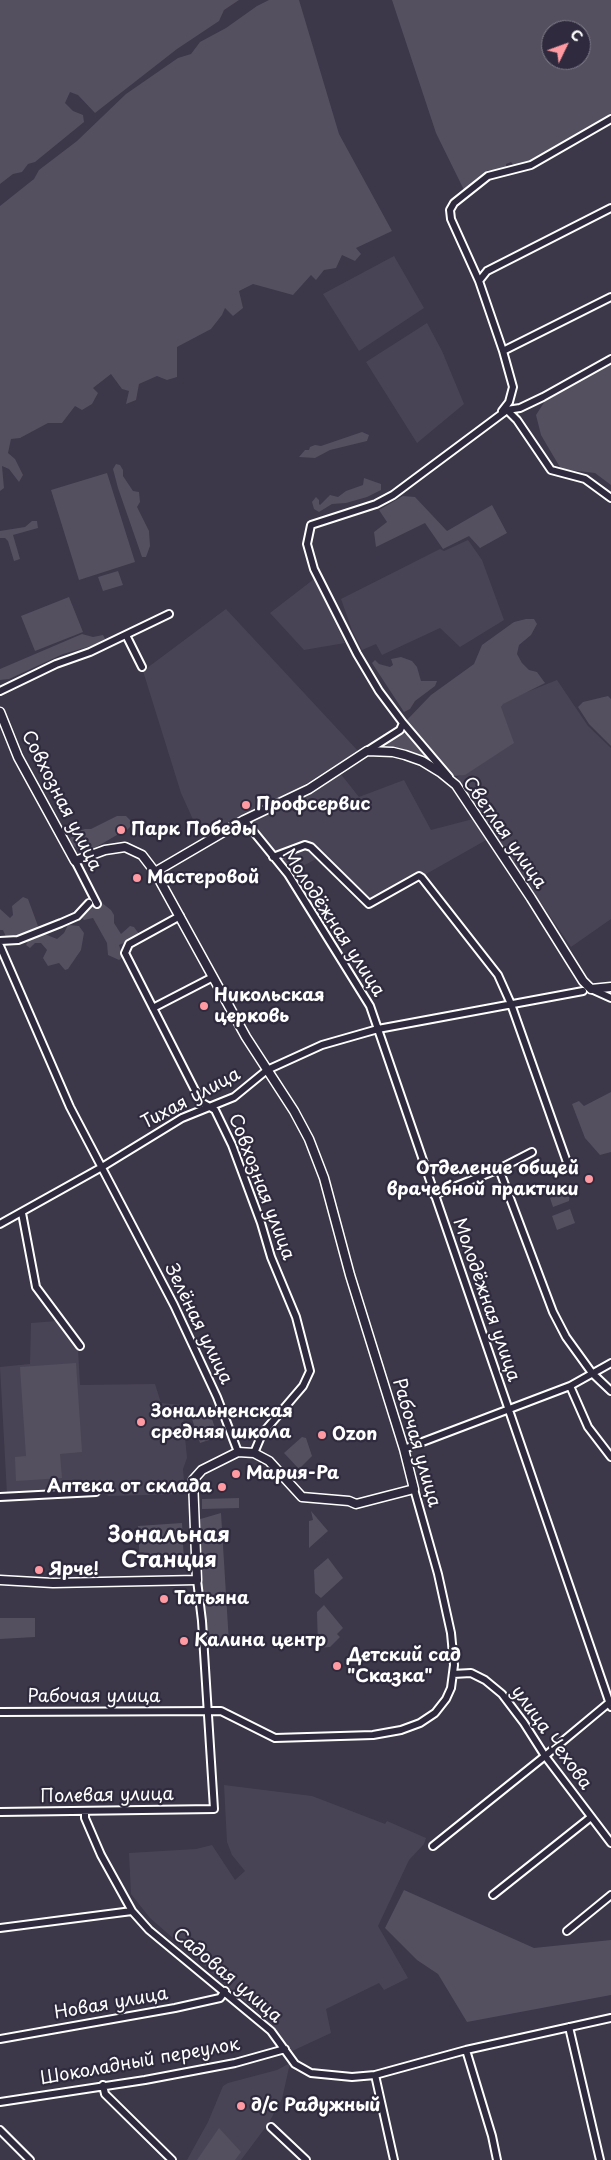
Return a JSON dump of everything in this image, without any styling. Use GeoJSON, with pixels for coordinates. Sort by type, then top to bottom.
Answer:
{"type":"FeatureCollection","features":[{"type":"Feature","properties":{"kind":"street"},"geometry":{"type":"LineString","coordinates":[[498,416],[509,402],[513,387],[503,350],[479,281],[451,218],[450,210],[454,203],[488,176],[531,165],[611,119]]}},
{"type":"Feature","properties":{"kind":"street"},"geometry":{"type":"LineString","coordinates":[[479,281],[487,271],[611,208]]}},
{"type":"Feature","properties":{"kind":"street"},"geometry":{"type":"LineString","coordinates":[[503,350],[611,297]]}},
{"type":"Feature","properties":{"kind":"street"},"geometry":{"type":"LineString","coordinates":[[456,785],[379,692],[357,654],[314,569],[307,544],[309,529],[315,523],[376,504],[393,495],[507,410],[520,408],[543,398],[611,359]]}},
{"type":"Feature","properties":{"kind":"street"},"geometry":{"type":"LineString","coordinates":[[507,410],[517,420],[551,470],[585,479],[611,498]]}},
{"type":"Feature","properties":{"kind":"street"},"geometry":{"type":"LineString","coordinates":[[0,691],[56,664],[90,652],[169,614]]}},
{"type":"Feature","properties":{"kind":"street"},"geometry":{"type":"LineString","coordinates":[[126,635],[142,667]]}},
{"type":"Feature","properties":{"kind":"street","name":"Совхозная улица"},"geometry":{"type":"LineString","coordinates":[[0,712],[18,757],[97,904]]}},
{"type":"Feature","properties":{"kind":"street"},"geometry":{"type":"LineString","coordinates":[[155,872],[244,820],[309,789],[400,730],[403,723]]}},
{"type":"Feature","properties":{"kind":"street","name":"Светлая улица"},"geometry":{"type":"LineString","coordinates":[[367,751],[393,752],[413,758],[440,772],[456,785],[531,898],[587,990],[611,998]]}},
{"type":"Feature","properties":{"kind":"street","name":"Молодёжная улица"},"geometry":{"type":"LineString","coordinates":[[244,820],[288,874],[370,1006],[610,1703]]}},
{"type":"Feature","properties":{"kind":"street"},"geometry":{"type":"LineString","coordinates":[[273,857],[305,844],[312,847],[369,904],[419,876],[422,878],[498,975],[511,1004],[570,1168]]}},
{"type":"Feature","properties":{"kind":"street","name":"Рабочая улица"},"geometry":{"type":"LineString","coordinates":[[0,1712],[221,1711],[275,1738],[372,1735],[402,1730],[420,1723],[435,1713],[451,1688],[453,1674],[451,1633],[438,1574],[404,1449],[350,1276],[324,1178],[309,1139],[294,1111],[246,1037],[155,872],[142,855],[125,847],[105,850],[74,861]]}},
{"type":"Feature","properties":{"kind":"street"},"geometry":{"type":"LineString","coordinates":[[0,941],[18,940],[61,923],[77,916],[89,903]]}},
{"type":"Feature","properties":{"kind":"street","name":"Совхозная улица"},"geometry":{"type":"LineString","coordinates":[[180,916],[129,944],[125,954],[201,1102],[215,1110],[232,1145],[261,1223],[271,1258],[296,1317],[310,1371],[303,1386],[262,1434],[254,1453]]}},
{"type":"Feature","properties":{"kind":"street","name":"Зелёная улица"},"geometry":{"type":"LineString","coordinates":[[0,946],[70,1107],[174,1305],[217,1397],[238,1452]]}},
{"type":"Feature","properties":{"kind":"street"},"geometry":{"type":"LineString","coordinates":[[153,1008],[213,978]]}},
{"type":"Feature","properties":{"kind":"street"},"geometry":{"type":"LineString","coordinates":[[587,990],[611,987]]}},
{"type":"Feature","properties":{"kind":"street","name":"Тихая улица"},"geometry":{"type":"LineString","coordinates":[[0,1224],[102,1167],[182,1118],[234,1097],[267,1070],[322,1045],[378,1029],[587,990]]}},
{"type":"Feature","properties":{"kind":"street"},"geometry":{"type":"LineString","coordinates":[[434,1195],[500,1170],[532,1152]]}},
{"type":"Feature","properties":{"kind":"street"},"geometry":{"type":"LineString","coordinates":[[500,1170],[553,1312],[566,1337],[592,1373],[611,1391]]}},
{"type":"Feature","properties":{"kind":"street"},"geometry":{"type":"LineString","coordinates":[[22,1213],[36,1287],[80,1346]]}},
{"type":"Feature","properties":{"kind":"street"},"geometry":{"type":"LineString","coordinates":[[404,1449],[570,1386],[611,1363]]}},
{"type":"Feature","properties":{"kind":"street"},"geometry":{"type":"LineString","coordinates":[[570,1386],[588,1427],[611,1457]]}},
{"type":"Feature","properties":{"kind":"street"},"geometry":{"type":"LineString","coordinates":[[207,1711],[201,1604],[197,1580],[193,1480],[202,1470],[238,1452],[254,1453],[269,1461],[302,1497],[349,1501],[356,1504],[414,1489]]}},
{"type":"Feature","properties":{"kind":"street"},"geometry":{"type":"LineString","coordinates":[[0,1497],[96,1492]]}},
{"type":"Feature","properties":{"kind":"street"},"geometry":{"type":"LineString","coordinates":[[0,1580],[53,1583],[197,1580]]}},
{"type":"Feature","properties":{"kind":"street","name":"улица Чехова"},"geometry":{"type":"LineString","coordinates":[[453,1674],[471,1672],[485,1680],[502,1694],[524,1723],[545,1756],[611,1843]]}},
{"type":"Feature","properties":{"kind":"street"},"geometry":{"type":"LineString","coordinates":[[433,1846],[610,1703]]}},
{"type":"Feature","properties":{"kind":"street","name":"Полевая улица"},"geometry":{"type":"LineString","coordinates":[[0,1812],[214,1809],[207,1711]]}},
{"type":"Feature","properties":{"kind":"street","name":"Садовая улица"},"geometry":{"type":"LineString","coordinates":[[85,1812],[85,1818],[101,1855],[132,1911],[149,1930],[225,1991],[270,2031],[295,2064],[311,2073],[352,2077],[375,2074],[466,2050],[611,2018]]}},
{"type":"Feature","properties":{"kind":"street"},"geometry":{"type":"LineString","coordinates":[[493,1894],[591,1817]]}},
{"type":"Feature","properties":{"kind":"street"},"geometry":{"type":"LineString","coordinates":[[567,1931],[611,1895]]}},
{"type":"Feature","properties":{"kind":"street"},"geometry":{"type":"LineString","coordinates":[[0,1928],[132,1911]]}},
{"type":"Feature","properties":{"kind":"street","name":"Новая улица"},"geometry":{"type":"LineString","coordinates":[[0,2039],[175,2008],[220,1998],[225,1991]]}},
{"type":"Feature","properties":{"kind":"street"},"geometry":{"type":"LineString","coordinates":[[570,2027],[600,2160]]}},
{"type":"Feature","properties":{"kind":"street","name":"Шоколадный переулок"},"geometry":{"type":"LineString","coordinates":[[0,2102],[102,2085],[145,2080],[235,2063],[285,2049]]}},
{"type":"Feature","properties":{"kind":"street"},"geometry":{"type":"LineString","coordinates":[[466,2050],[497,2160]]}},
{"type":"Feature","properties":{"kind":"street"},"geometry":{"type":"LineString","coordinates":[[375,2074],[394,2160]]}},
{"type":"Feature","properties":{"kind":"street"},"geometry":{"type":"LineString","coordinates":[[102,2085],[105,2094],[172,2160]]}},
{"type":"Feature","properties":{"kind":"street"},"geometry":{"type":"LineString","coordinates":[[271,2127],[306,2160]]}},
{"type":"Feature","properties":{"kind":"street"},"geometry":{"type":"LineString","coordinates":[[0,2130],[30,2160]]}},
{"type":"Feature","properties":{"kind":"shaded area"},"geometry":{"type":"Polygon","coordinates":[[[0,0],[239,0],[224,10],[219,21],[177,49],[95,113],[78,95],[70,92],[65,103],[73,111],[83,115],[84,122],[35,162],[28,164],[22,172],[13,174],[0,184],[0,0]]]}},
{"type":"Feature","properties":{"kind":"shaded area"},"geometry":{"type":"Polygon","coordinates":[[[269,0],[299,0],[339,134],[392,231],[356,248],[361,254],[355,261],[342,255],[336,268],[324,270],[316,280],[311,275],[293,295],[253,284],[239,291],[243,308],[233,316],[225,308],[211,329],[177,347],[177,377],[167,380],[157,376],[139,384],[136,400],[126,404],[129,391],[122,389],[111,374],[93,388],[98,393],[92,404],[82,410],[75,406],[62,423],[48,423],[20,438],[11,439],[8,453],[15,459],[23,475],[19,482],[9,469],[2,466],[4,488],[0,491],[0,206],[34,179],[39,170],[77,141],[126,94],[178,58],[191,54],[200,42],[226,28],[257,6],[269,0]]]}},
{"type":"Feature","properties":{"kind":"shaded area"},"geometry":{"type":"Polygon","coordinates":[[[392,0],[611,0],[611,123],[576,144],[568,139],[545,152],[543,158],[517,169],[511,162],[506,164],[506,170],[501,177],[493,170],[488,170],[464,190],[436,133],[392,0]]]}},
{"type":"Feature","properties":{"kind":"shaded area"},"geometry":{"type":"Polygon","coordinates":[[[394,256],[424,308],[359,351],[323,294],[394,256]]]}},
{"type":"Feature","properties":{"kind":"shaded area"},"geometry":{"type":"Polygon","coordinates":[[[427,323],[442,351],[464,404],[417,443],[366,362],[427,323]]]}},
{"type":"Feature","properties":{"kind":"shaded area"},"geometry":{"type":"Polygon","coordinates":[[[611,364],[611,485],[595,473],[561,469],[541,435],[536,415],[547,398],[611,364]]]}},
{"type":"Feature","properties":{"kind":"shaded area"},"geometry":{"type":"Polygon","coordinates":[[[362,432],[369,435],[367,441],[330,450],[315,458],[299,457],[305,450],[309,450],[310,447],[315,445],[321,446],[362,432]]]}},
{"type":"Feature","properties":{"kind":"shaded area"},"geometry":{"type":"Polygon","coordinates":[[[116,464],[120,465],[123,470],[123,476],[133,491],[139,492],[140,502],[137,507],[149,531],[150,546],[146,557],[142,557],[118,488],[113,469],[116,464]]]}},
{"type":"Feature","properties":{"kind":"shaded area"},"geometry":{"type":"Polygon","coordinates":[[[107,473],[135,562],[79,580],[51,490],[107,473]]]}},
{"type":"Feature","properties":{"kind":"shaded area"},"geometry":{"type":"Polygon","coordinates":[[[364,478],[381,484],[381,490],[367,497],[346,503],[332,504],[319,512],[314,509],[312,502],[316,497],[320,505],[330,495],[338,497],[346,491],[363,485],[364,478]]]}},
{"type":"Feature","properties":{"kind":"shaded area"},"geometry":{"type":"Polygon","coordinates":[[[403,496],[415,497],[447,531],[492,505],[507,533],[480,548],[469,536],[443,549],[425,523],[376,547],[374,532],[387,522],[379,510],[403,496]]]}},
{"type":"Feature","properties":{"kind":"shaded area"},"geometry":{"type":"Polygon","coordinates":[[[32,521],[37,521],[38,528],[13,535],[20,559],[14,561],[8,541],[5,538],[0,538],[0,531],[25,527],[32,521]]]}},
{"type":"Feature","properties":{"kind":"shaded area"},"geometry":{"type":"Polygon","coordinates":[[[468,540],[482,560],[504,620],[460,647],[440,628],[382,655],[376,644],[362,650],[352,630],[341,599],[440,549],[444,551],[468,540]]]}},
{"type":"Feature","properties":{"kind":"shaded area"},"geometry":{"type":"Polygon","coordinates":[[[118,571],[123,585],[103,591],[98,577],[118,571]]]}},
{"type":"Feature","properties":{"kind":"shaded area"},"geometry":{"type":"Polygon","coordinates":[[[314,579],[345,643],[304,650],[270,613],[314,579]]]}},
{"type":"Feature","properties":{"kind":"shaded area"},"geometry":{"type":"Polygon","coordinates":[[[69,597],[83,632],[35,651],[21,616],[69,597]]]}},
{"type":"Feature","properties":{"kind":"shaded area"},"geometry":{"type":"Polygon","coordinates":[[[226,609],[358,751],[304,785],[200,835],[181,793],[143,671],[226,609]]]}},
{"type":"Feature","properties":{"kind":"shaded area"},"geometry":{"type":"Polygon","coordinates":[[[534,619],[537,624],[531,635],[519,645],[517,654],[522,663],[529,670],[537,672],[545,683],[503,704],[501,707],[514,743],[465,775],[454,776],[408,726],[406,721],[431,695],[474,664],[482,645],[514,622],[534,619]]]}},
{"type":"Feature","properties":{"kind":"shaded area"},"geometry":{"type":"Polygon","coordinates":[[[82,634],[93,637],[103,635],[105,639],[98,644],[63,654],[9,679],[0,680],[0,669],[82,634]]]}},
{"type":"Feature","properties":{"kind":"shaded area"},"geometry":{"type":"Polygon","coordinates":[[[401,657],[412,661],[417,667],[421,681],[437,681],[435,686],[415,701],[410,709],[404,712],[372,663],[375,660],[379,664],[390,667],[393,665],[391,659],[401,657]]]}},
{"type":"Feature","properties":{"kind":"shaded area"},"geometry":{"type":"Polygon","coordinates":[[[557,680],[588,726],[611,748],[611,919],[571,947],[456,778],[511,741],[497,704],[557,680]]]}},
{"type":"Feature","properties":{"kind":"shaded area"},"geometry":{"type":"Polygon","coordinates":[[[608,696],[611,699],[611,746],[589,724],[578,707],[583,702],[608,696]]]}},
{"type":"Feature","properties":{"kind":"shaded area"},"geometry":{"type":"Polygon","coordinates":[[[407,732],[435,763],[427,757],[396,747],[382,745],[407,732]]]}},
{"type":"Feature","properties":{"kind":"shaded area"},"geometry":{"type":"Polygon","coordinates":[[[340,773],[359,797],[404,780],[431,830],[473,819],[488,839],[366,908],[316,859],[290,873],[249,821],[312,792],[340,773]]]}},
{"type":"Feature","properties":{"kind":"shaded area"},"geometry":{"type":"Polygon","coordinates":[[[117,816],[126,816],[132,822],[127,830],[118,828],[117,835],[91,850],[82,852],[71,844],[69,839],[79,831],[91,829],[117,816]]]}},
{"type":"Feature","properties":{"kind":"shaded area"},"geometry":{"type":"Polygon","coordinates":[[[23,897],[28,899],[38,926],[19,938],[9,939],[3,930],[0,930],[0,909],[10,918],[13,915],[12,906],[23,897]]]}},
{"type":"Feature","properties":{"kind":"shaded area"},"geometry":{"type":"Polygon","coordinates":[[[91,903],[95,905],[102,903],[111,910],[114,915],[114,923],[121,934],[130,926],[134,927],[139,934],[119,945],[123,957],[119,960],[108,955],[107,943],[93,918],[84,920],[82,918],[82,912],[91,903]]]}},
{"type":"Feature","properties":{"kind":"shaded area"},"geometry":{"type":"Polygon","coordinates":[[[68,925],[79,926],[84,933],[81,950],[68,969],[65,970],[59,963],[48,966],[43,958],[47,950],[41,943],[35,943],[30,948],[26,945],[30,937],[42,933],[57,939],[64,933],[68,925]]]}},
{"type":"Feature","properties":{"kind":"shaded area"},"geometry":{"type":"Polygon","coordinates":[[[611,1092],[611,1152],[600,1155],[585,1138],[572,1104],[579,1101],[584,1106],[611,1092]]]}},
{"type":"Feature","properties":{"kind":"shaded area"},"geometry":{"type":"Polygon","coordinates":[[[570,1190],[569,1201],[553,1207],[550,1198],[570,1190]]]}},
{"type":"Feature","properties":{"kind":"shaded area"},"geometry":{"type":"Polygon","coordinates":[[[570,1209],[575,1223],[557,1230],[552,1216],[570,1209]]]}},
{"type":"Feature","properties":{"kind":"shaded area"},"geometry":{"type":"Polygon","coordinates":[[[57,1321],[78,1349],[80,1385],[155,1384],[161,1403],[182,1405],[187,1458],[183,1469],[185,1494],[109,1496],[93,1489],[7,1494],[0,1367],[30,1364],[31,1323],[57,1321]]]}},
{"type":"Feature","properties":{"kind":"shaded area"},"geometry":{"type":"Polygon","coordinates":[[[76,1363],[82,1452],[60,1454],[62,1478],[16,1481],[15,1457],[26,1456],[20,1367],[76,1363]]]}},
{"type":"Feature","properties":{"kind":"shaded area"},"geometry":{"type":"Polygon","coordinates":[[[209,1410],[218,1437],[200,1443],[191,1416],[209,1410]]]}},
{"type":"Feature","properties":{"kind":"shaded area"},"geometry":{"type":"Polygon","coordinates":[[[302,1437],[306,1438],[312,1456],[299,1469],[284,1453],[302,1437]]]}},
{"type":"Feature","properties":{"kind":"shaded area"},"geometry":{"type":"Polygon","coordinates":[[[239,1498],[239,1508],[202,1509],[202,1499],[239,1498]]]}},
{"type":"Feature","properties":{"kind":"shaded area"},"geometry":{"type":"Polygon","coordinates":[[[311,1511],[328,1531],[309,1548],[309,1521],[313,1520],[311,1511]]]}},
{"type":"Feature","properties":{"kind":"shaded area"},"geometry":{"type":"Polygon","coordinates":[[[221,1513],[229,1643],[210,1644],[205,1641],[197,1520],[221,1513]]]}},
{"type":"Feature","properties":{"kind":"shaded area"},"geometry":{"type":"Polygon","coordinates":[[[182,1523],[184,1562],[140,1565],[138,1526],[182,1523]]]}},
{"type":"Feature","properties":{"kind":"shaded area"},"geometry":{"type":"Polygon","coordinates":[[[328,1558],[343,1578],[321,1598],[315,1593],[314,1570],[328,1558]]]}},
{"type":"Feature","properties":{"kind":"shaded area"},"geometry":{"type":"Polygon","coordinates":[[[324,1605],[343,1628],[337,1634],[340,1637],[330,1647],[318,1648],[317,1612],[324,1605]]]}},
{"type":"Feature","properties":{"kind":"shaded area"},"geometry":{"type":"Polygon","coordinates":[[[0,1618],[35,1618],[35,1637],[0,1639],[0,1618]]]}},
{"type":"Feature","properties":{"kind":"shaded area"},"geometry":{"type":"Polygon","coordinates":[[[224,1785],[312,1796],[385,1824],[387,1821],[426,1838],[424,1844],[409,1860],[378,1926],[408,1978],[384,1990],[379,1983],[326,2009],[331,2033],[290,2052],[278,2034],[266,2023],[267,2020],[150,1918],[131,1894],[129,1853],[196,1849],[212,1845],[235,1880],[245,1871],[232,1855],[227,1842],[224,1785]]]}},
{"type":"Feature","properties":{"kind":"shaded area"},"geometry":{"type":"Polygon","coordinates":[[[404,1890],[534,1948],[611,1940],[611,1995],[467,2022],[438,1974],[417,1960],[385,1928],[404,1890]]]}},
{"type":"Feature","properties":{"kind":"shaded area"},"geometry":{"type":"Polygon","coordinates":[[[290,2063],[282,2099],[268,2124],[241,2160],[187,2160],[208,2122],[223,2086],[277,2070],[290,2063]]]}},
{"type":"Feature","properties":{"kind":"shaded area"},"geometry":{"type":"Polygon","coordinates":[[[219,2128],[241,2152],[235,2160],[197,2160],[219,2128]]]}},
{"type":"Feature","properties":{"kind":"place","name":"Профсервис"},"geometry":{"type":"Point","coordinates":[246,805]}},
{"type":"Feature","properties":{"kind":"place","name":"Парк Победы"},"geometry":{"type":"Point","coordinates":[121,830]}},
{"type":"Feature","properties":{"kind":"place","name":"Мастеровой"},"geometry":{"type":"Point","coordinates":[137,878]}},
{"type":"Feature","properties":{"kind":"place","name":"Никольская церковь"},"geometry":{"type":"Point","coordinates":[204,1006]}},
{"type":"Feature","properties":{"kind":"place","name":"Отделение общей врачебной практики"},"geometry":{"type":"Point","coordinates":[589,1179]}},
{"type":"Feature","properties":{"kind":"place","name":"Зональненская средняя школа"},"geometry":{"type":"Point","coordinates":[141,1422]}},
{"type":"Feature","properties":{"kind":"place","name":"Ozon"},"geometry":{"type":"Point","coordinates":[322,1435]}},
{"type":"Feature","properties":{"kind":"place","name":"Мария-Ра"},"geometry":{"type":"Point","coordinates":[236,1474]}},
{"type":"Feature","properties":{"kind":"place","name":"Аптека от склада"},"geometry":{"type":"Point","coordinates":[222,1487]}},
{"type":"Feature","properties":{"kind":"place","name":"Ярче!"},"geometry":{"type":"Point","coordinates":[39,1570]}},
{"type":"Feature","properties":{"kind":"place","name":"Татьяна"},"geometry":{"type":"Point","coordinates":[164,1599]}},
{"type":"Feature","properties":{"kind":"place","name":"Калина центр"},"geometry":{"type":"Point","coordinates":[184,1641]}},
{"type":"Feature","properties":{"kind":"place","name":"Детский сад \"Сказка\""},"geometry":{"type":"Point","coordinates":[337,1666]}},
{"type":"Feature","properties":{"kind":"place","name":"д/с Радужный"},"geometry":{"type":"Point","coordinates":[241,2106]}},
{"type":"Feature","properties":{"kind":"district","name":"Зональная Станция"},"geometry":{"type":"Point","coordinates":[169,1548]}}]}
